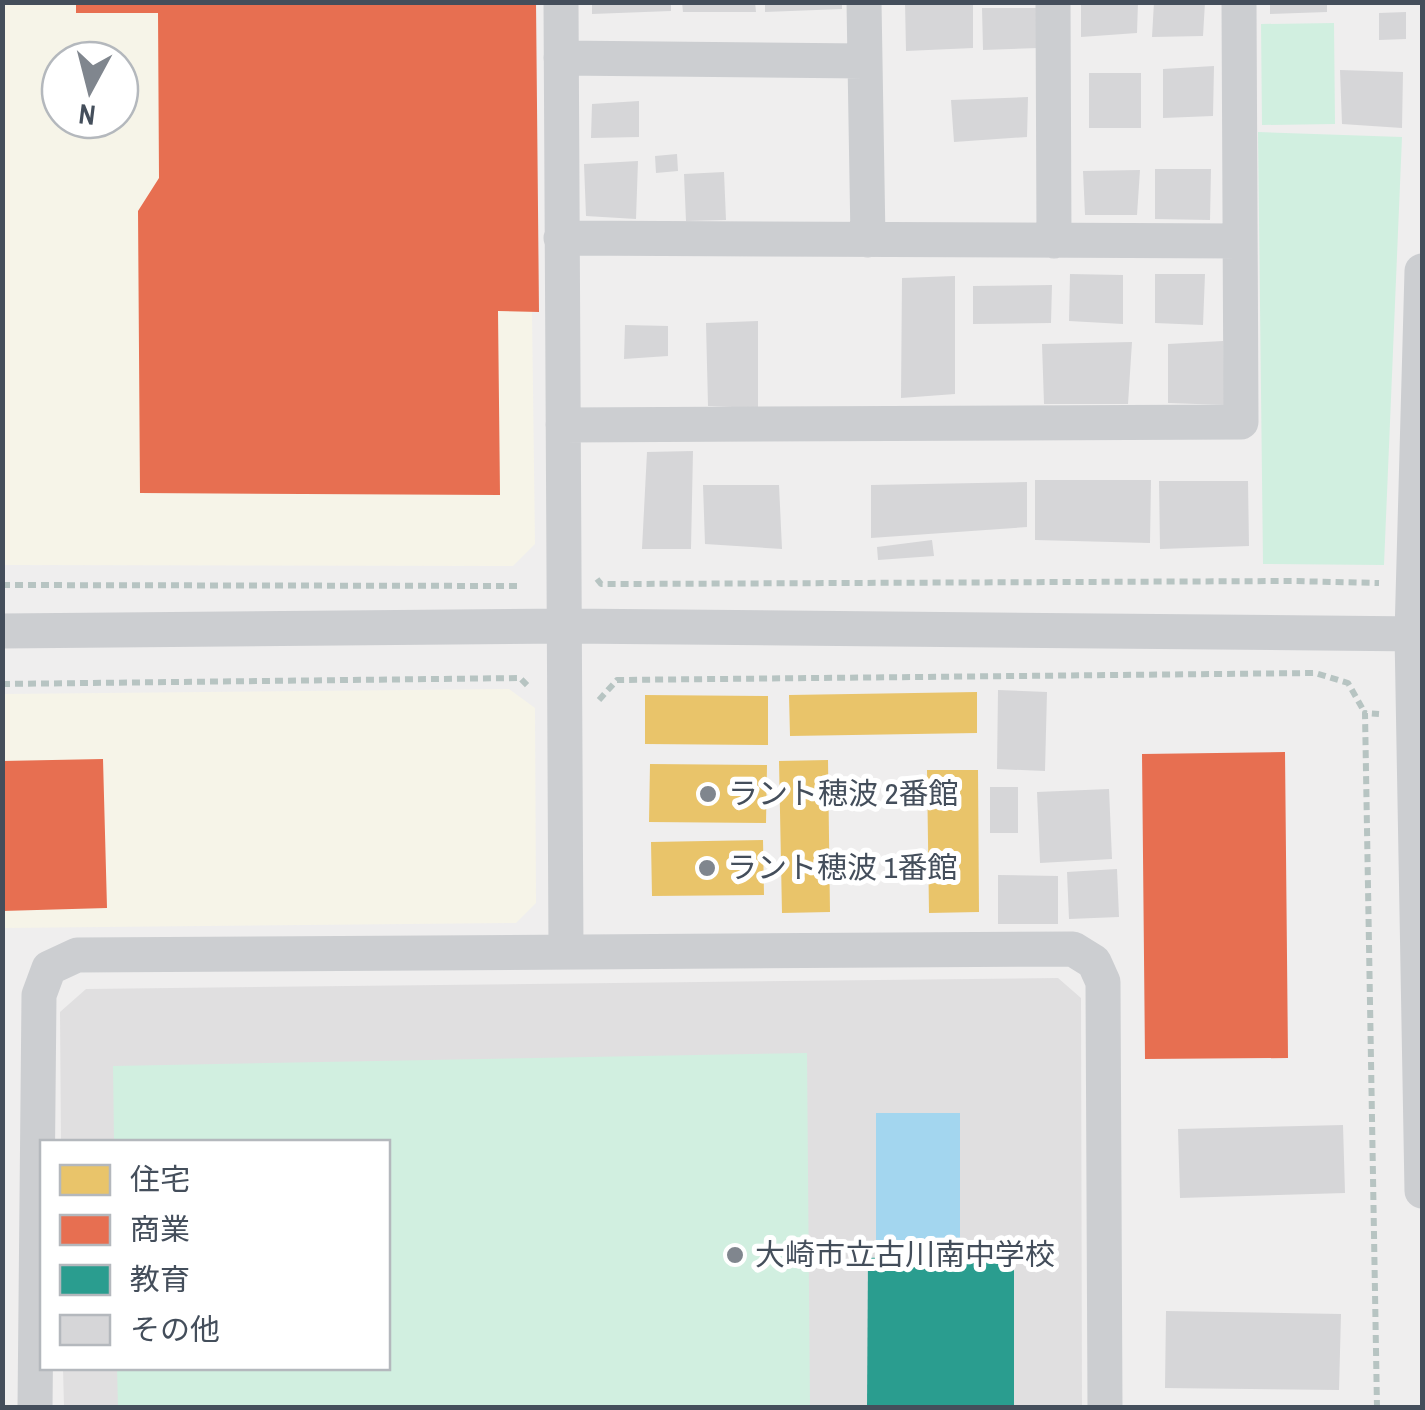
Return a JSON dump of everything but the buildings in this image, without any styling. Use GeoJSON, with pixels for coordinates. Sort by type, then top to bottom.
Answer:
{"type":"FeatureCollection","features":[{"type":"Feature","properties":{"kind":"street"},"geometry":{"type":"LineString","coordinates":[[561,2],[566,951]]}},
{"type":"Feature","properties":{"kind":"street"},"geometry":{"type":"LineString","coordinates":[[864,2],[868,240]]}},
{"type":"Feature","properties":{"kind":"street"},"geometry":{"type":"LineString","coordinates":[[1052,2],[1054,240]]}},
{"type":"Feature","properties":{"kind":"street"},"geometry":{"type":"LineString","coordinates":[[563,425],[1241,422],[1238,2]]}},
{"type":"Feature","properties":{"kind":"street"},"geometry":{"type":"LineString","coordinates":[[561,58],[864,62]]}},
{"type":"Feature","properties":{"kind":"street"},"geometry":{"type":"LineString","coordinates":[[561,238],[1240,241]]}},
{"type":"Feature","properties":{"kind":"street"},"geometry":{"type":"LineString","coordinates":[[1422,271],[1417,634],[1422,1191]]}},
{"type":"Feature","properties":{"kind":"street"},"geometry":{"type":"LineString","coordinates":[[2,631],[566,626],[1417,634]]}},
{"type":"Feature","properties":{"kind":"street"},"geometry":{"type":"LineString","coordinates":[[24,1395],[39,995],[49,968],[77,955],[1074,949],[1094,962],[1103,982],[1105,1408]]}},
{"type":"Feature","properties":{"kind":"path"},"geometry":{"type":"LineString","coordinates":[[519,603],[519,586],[529,576]]}},
{"type":"Feature","properties":{"kind":"path"},"geometry":{"type":"LineString","coordinates":[[593,576],[601,584],[1379,583]]}},
{"type":"Feature","properties":{"kind":"path"},"geometry":{"type":"LineString","coordinates":[[1350,582],[1350,601]]}},
{"type":"Feature","properties":{"kind":"path"},"geometry":{"type":"LineString","coordinates":[[2,584],[519,586]]}},
{"type":"Feature","properties":{"kind":"path"},"geometry":{"type":"LineString","coordinates":[[520,667],[520,678],[532,691]]}},
{"type":"Feature","properties":{"kind":"path"},"geometry":{"type":"LineString","coordinates":[[596,704],[618,680],[1315,673],[1348,683],[1365,713],[1377,1408]]}},
{"type":"Feature","properties":{"kind":"path"},"geometry":{"type":"LineString","coordinates":[[2,684],[520,678]]}},
{"type":"Feature","properties":{"kind":"path"},"geometry":{"type":"LineString","coordinates":[[1365,713],[1381,714]]}},
{"type":"Feature","properties":{"kind":"shaded area"},"geometry":{"type":"Polygon","coordinates":[[[3,3],[528,3],[535,544],[513,566],[3,565],[3,3]]]}},
{"type":"Feature","properties":{"kind":"shaded area"},"geometry":{"type":"Polygon","coordinates":[[[509,689],[535,708],[536,903],[516,923],[3,928],[2,694],[509,689]]]}},
{"type":"Feature","properties":{"kind":"shaded area","name":"大崎市立古川南中学校"},"geometry":{"type":"Polygon","coordinates":[[[1058,978],[1081,998],[1082,1407],[64,1407],[63,1370],[390,1370],[390,1140],[61,1140],[60,1012],[86,989],[1058,978]]]}},
{"type":"Feature","properties":{"kind":"green space"},"geometry":{"type":"Polygon","coordinates":[[[1334,23],[1335,124],[1262,125],[1261,24],[1334,23]]]}},
{"type":"Feature","properties":{"kind":"green space"},"geometry":{"type":"Polygon","coordinates":[[[1258,132],[1402,137],[1384,565],[1263,564],[1258,132]]]}},
{"type":"Feature","properties":{"kind":"green space"},"geometry":{"type":"Polygon","coordinates":[[[807,1053],[810,1407],[118,1407],[117,1370],[390,1370],[390,1140],[114,1140],[113,1066],[807,1053]]]}},
{"type":"Feature","properties":{"kind":"water"},"geometry":{"type":"Polygon","coordinates":[[[876,1113],[960,1113],[960,1242],[876,1242],[876,1113]]]}},
{"type":"Feature","properties":{"kind":"place","name":"ラント穂波 2番館"},"geometry":{"type":"Point","coordinates":[708,794]}},
{"type":"Feature","properties":{"kind":"place","name":"ラント穂波 1番館"},"geometry":{"type":"Point","coordinates":[707,868]}},
{"type":"Feature","properties":{"kind":"place","name":"大崎市立古川南中学校"},"geometry":{"type":"Point","coordinates":[735,1255]}}]}
